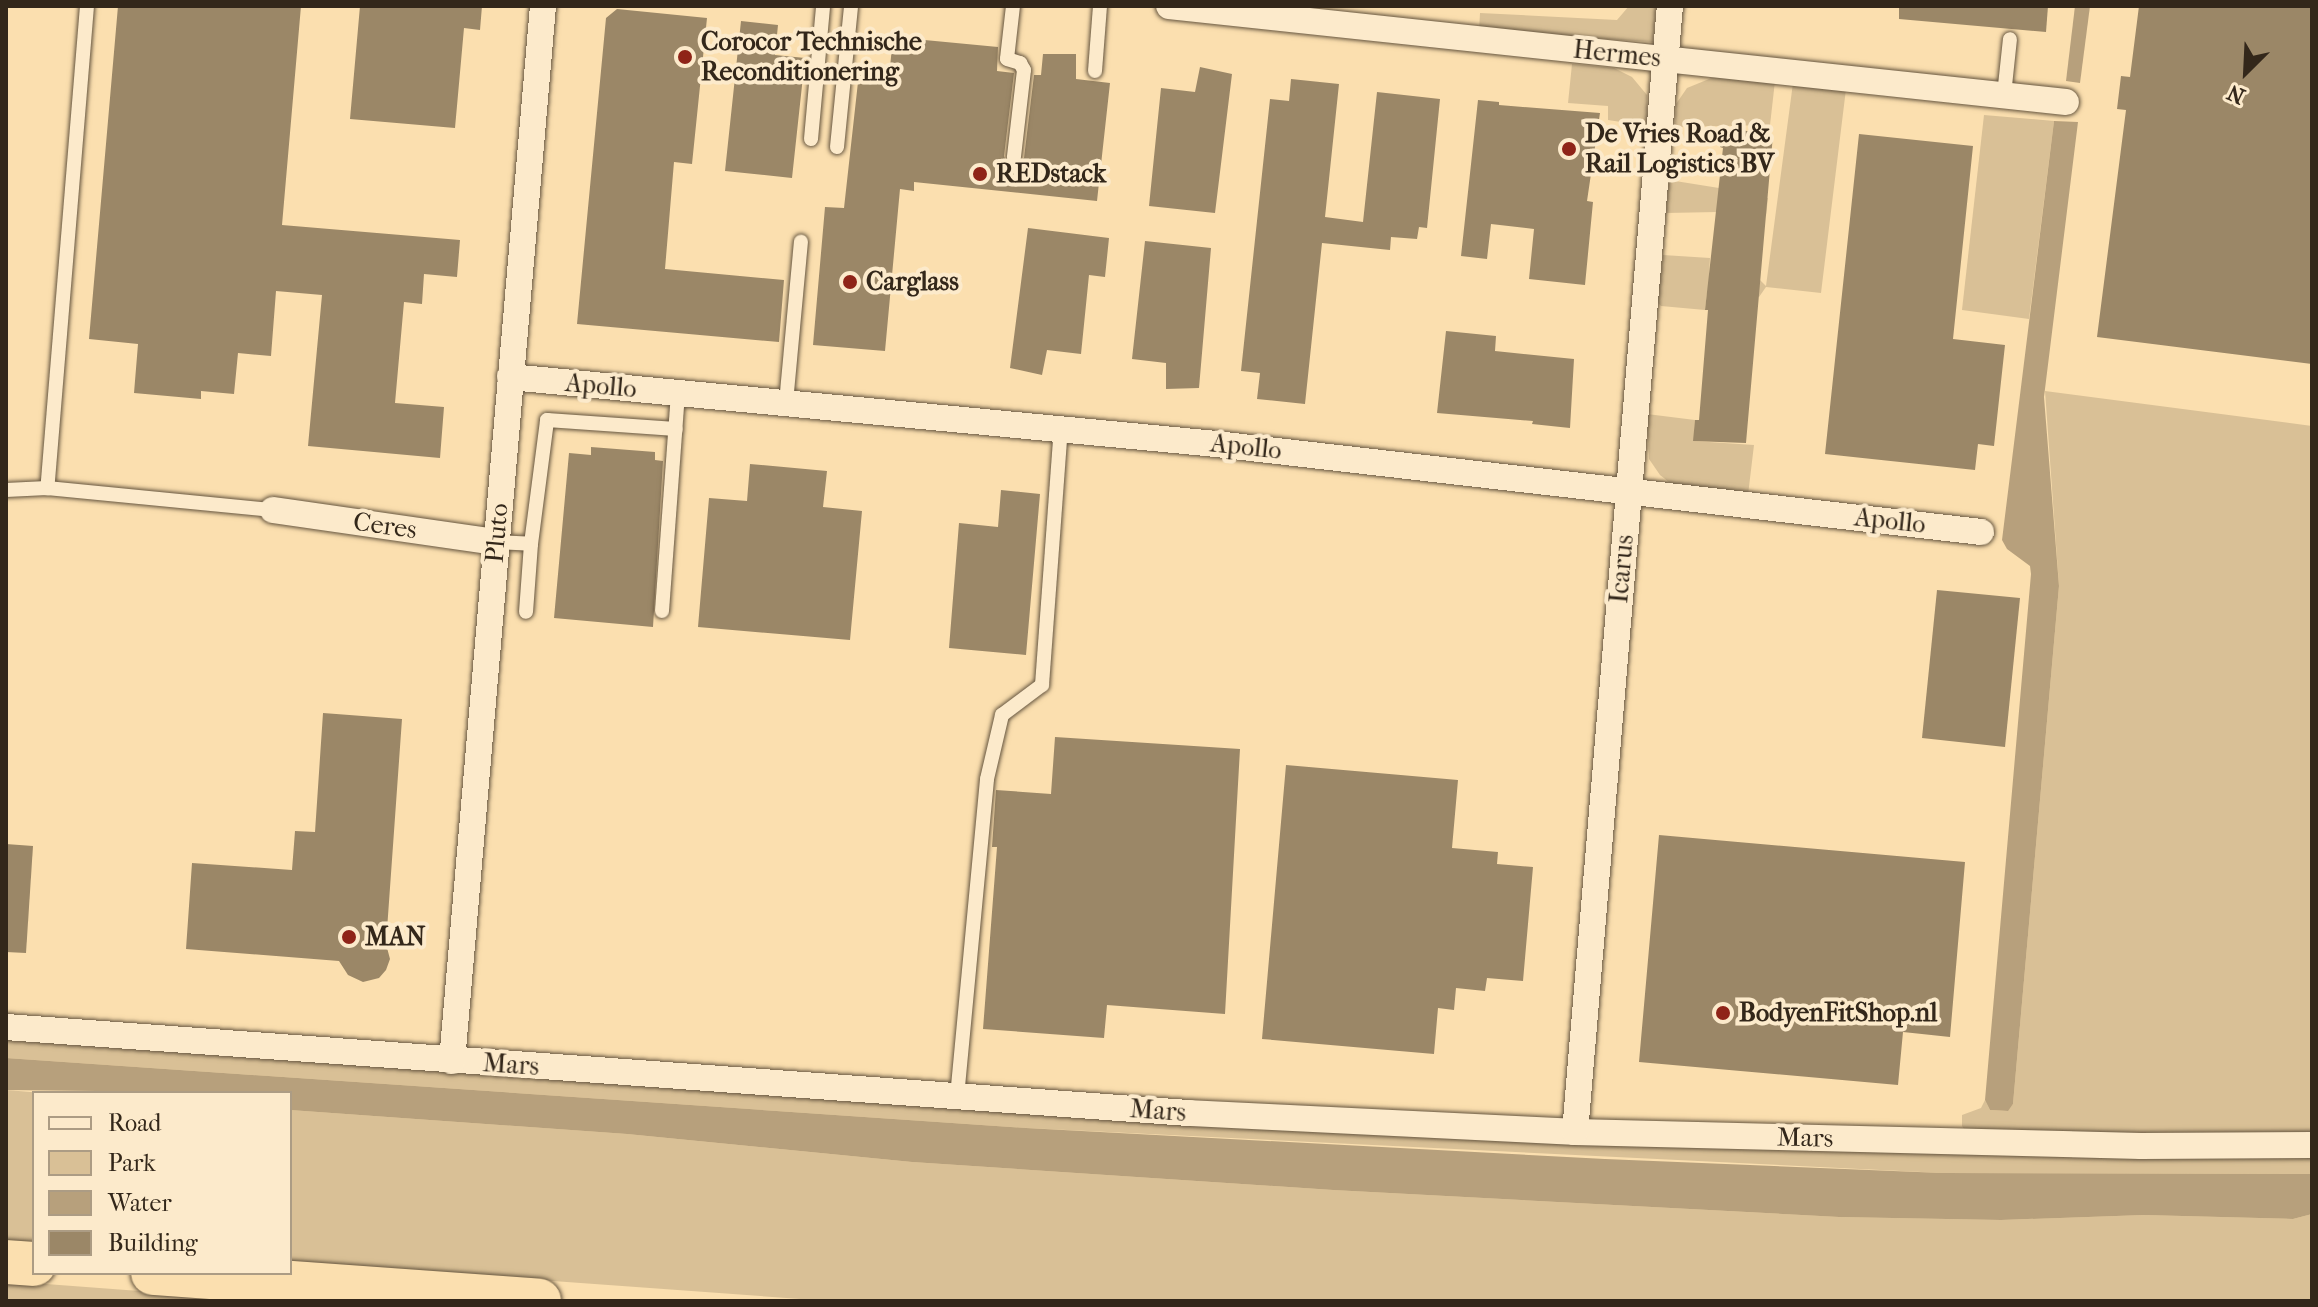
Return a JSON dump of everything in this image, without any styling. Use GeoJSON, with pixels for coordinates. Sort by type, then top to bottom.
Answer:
{"type":"FeatureCollection","features":[{"type":"Feature","properties":{"kind":"highway"},"geometry":{"type":"LineString","coordinates":[[6,1262],[32,1264]]}},
{"type":"Feature","properties":{"kind":"highway"},"geometry":{"type":"LineString","coordinates":[[181,1275],[539,1301]]}},
{"type":"Feature","properties":{"kind":"street","name":"Pluto"},"geometry":{"type":"LineString","coordinates":[[452,1061],[543,6]]}},
{"type":"Feature","properties":{"kind":"street","name":"Hermes"},"geometry":{"type":"LineString","coordinates":[[1169,6],[2066,102]]}},
{"type":"Feature","properties":{"kind":"street","name":"Icarus"},"geometry":{"type":"LineString","coordinates":[[1575,1132],[1670,6]]}},
{"type":"Feature","properties":{"kind":"street","name":"Apollo"},"geometry":{"type":"LineString","coordinates":[[510,377],[1061,429],[1981,532]]}},
{"type":"Feature","properties":{"kind":"street","name":"Ceres"},"geometry":{"type":"LineString","coordinates":[[273,510],[496,542]]}},
{"type":"Feature","properties":{"kind":"street","name":"Mars"},"geometry":{"type":"LineString","coordinates":[[6,1027],[1189,1113],[1575,1132],[2141,1146],[2312,1145]]}},
{"type":"Feature","properties":{"kind":"lane"},"geometry":{"type":"LineString","coordinates":[[47,488],[87,6]]}},
{"type":"Feature","properties":{"kind":"lane"},"geometry":{"type":"LineString","coordinates":[[811,139],[823,6]]}},
{"type":"Feature","properties":{"kind":"lane"},"geometry":{"type":"LineString","coordinates":[[837,147],[851,6]]}},
{"type":"Feature","properties":{"kind":"lane"},"geometry":{"type":"LineString","coordinates":[[1013,6],[1007,59],[1020,63],[1024,70],[1014,157]]}},
{"type":"Feature","properties":{"kind":"lane"},"geometry":{"type":"LineString","coordinates":[[1095,71],[1100,6]]}},
{"type":"Feature","properties":{"kind":"lane"},"geometry":{"type":"LineString","coordinates":[[2004,95],[2010,39]]}},
{"type":"Feature","properties":{"kind":"lane"},"geometry":{"type":"LineString","coordinates":[[786,403],[801,242]]}},
{"type":"Feature","properties":{"kind":"lane"},"geometry":{"type":"LineString","coordinates":[[662,611],[678,393]]}},
{"type":"Feature","properties":{"kind":"lane"},"geometry":{"type":"LineString","coordinates":[[526,612],[531,544],[547,420],[676,429]]}},
{"type":"Feature","properties":{"kind":"lane"},"geometry":{"type":"LineString","coordinates":[[957,1097],[987,779],[1002,715],[1042,685],[1061,429]]}},
{"type":"Feature","properties":{"kind":"lane"},"geometry":{"type":"LineString","coordinates":[[6,490],[47,488],[273,510]]}},
{"type":"Feature","properties":{"kind":"lane"},"geometry":{"type":"LineString","coordinates":[[496,542],[531,544]]}},
{"type":"Feature","properties":{"kind":"green space"},"geometry":{"type":"Polygon","coordinates":[[[1629,6],[1656,6],[1653,42],[1479,31],[1480,13],[1617,20],[1629,6]]]}},
{"type":"Feature","properties":{"kind":"green space"},"geometry":{"type":"Polygon","coordinates":[[[1572,64],[1614,68],[1632,77],[1647,95],[1647,126],[1608,120],[1608,106],[1568,103],[1572,64]]]}},
{"type":"Feature","properties":{"kind":"green space"},"geometry":{"type":"Polygon","coordinates":[[[1714,77],[1775,81],[1770,125],[1675,127],[1676,104],[1687,88],[1714,77]]]}},
{"type":"Feature","properties":{"kind":"green space"},"geometry":{"type":"Polygon","coordinates":[[[1793,83],[1846,89],[1821,293],[1766,287],[1759,297],[1707,293],[1705,310],[1661,306],[1657,302],[1663,255],[1710,258],[1709,274],[1760,280],[1766,286],[1793,83]]]}},
{"type":"Feature","properties":{"kind":"green space"},"geometry":{"type":"Polygon","coordinates":[[[1984,115],[2054,121],[2029,319],[1962,310],[1984,115]]]}},
{"type":"Feature","properties":{"kind":"green space"},"geometry":{"type":"Polygon","coordinates":[[[1669,180],[1719,188],[1719,194],[1768,198],[1766,216],[1717,212],[1666,213],[1669,180]]]}},
{"type":"Feature","properties":{"kind":"green space"},"geometry":{"type":"Polygon","coordinates":[[[2045,391],[2312,426],[2312,1133],[1966,1132],[1962,1126],[1962,1115],[1981,1108],[1985,1100],[1990,1110],[2007,1111],[2013,1104],[2059,586],[2045,391]]]}},
{"type":"Feature","properties":{"kind":"green space"},"geometry":{"type":"Polygon","coordinates":[[[1647,414],[1695,420],[1694,441],[1754,445],[1748,495],[1679,490],[1660,475],[1649,459],[1647,414]]]}},
{"type":"Feature","properties":{"kind":"green space"},"geometry":{"type":"Polygon","coordinates":[[[6,1040],[1199,1126],[2312,1157],[2312,1174],[1942,1173],[1026,1128],[6,1058],[6,1040]]]}},
{"type":"Feature","properties":{"kind":"green space"},"geometry":{"type":"Polygon","coordinates":[[[6,1090],[32,1092],[32,1244],[6,1242],[6,1090]]]}},
{"type":"Feature","properties":{"kind":"green space"},"geometry":{"type":"Polygon","coordinates":[[[292,1110],[627,1134],[912,1162],[1333,1190],[1839,1217],[2001,1220],[2144,1215],[2293,1219],[2312,1214],[2312,1301],[828,1301],[292,1262],[292,1110]]]}},
{"type":"Feature","properties":{"kind":"green space"},"geometry":{"type":"Polygon","coordinates":[[[6,1281],[274,1301],[6,1301],[6,1281]]]}},
{"type":"Feature","properties":{"kind":"water"},"geometry":{"type":"Polygon","coordinates":[[[2075,6],[2090,6],[2080,83],[2066,81],[2075,6]]]}},
{"type":"Feature","properties":{"kind":"water"},"geometry":{"type":"Polygon","coordinates":[[[2054,121],[2078,122],[2044,397],[2059,586],[2013,1104],[2008,1111],[1990,1110],[1985,1100],[2031,574],[2030,566],[2007,549],[2002,540],[2054,121]]]}},
{"type":"Feature","properties":{"kind":"water"},"geometry":{"type":"Polygon","coordinates":[[[6,1058],[1026,1128],[1605,1159],[1942,1173],[2312,1174],[2312,1214],[2293,1219],[2144,1215],[2001,1220],[1839,1217],[1333,1190],[912,1162],[627,1134],[292,1110],[292,1091],[6,1090],[6,1058]]]}},
{"type":"Feature","properties":{"kind":"building"},"geometry":{"type":"Polygon","coordinates":[[[118,6],[301,6],[282,225],[460,240],[457,277],[424,274],[422,304],[404,302],[395,403],[444,407],[440,458],[308,446],[322,295],[276,291],[271,356],[238,353],[234,394],[201,391],[201,399],[134,393],[138,344],[89,339],[118,6]]]}},
{"type":"Feature","properties":{"kind":"building"},"geometry":{"type":"Polygon","coordinates":[[[360,6],[482,6],[480,30],[464,28],[455,128],[350,119],[360,6]]]}},
{"type":"Feature","properties":{"kind":"building"},"geometry":{"type":"Polygon","coordinates":[[[1899,6],[2048,6],[2046,32],[1899,19],[1899,6]]]}},
{"type":"Feature","properties":{"kind":"building"},"geometry":{"type":"Polygon","coordinates":[[[2139,6],[2312,6],[2312,364],[2097,337],[2126,110],[2117,109],[2121,76],[2130,77],[2139,6]]]}},
{"type":"Feature","properties":{"kind":"building"},"geometry":{"type":"Polygon","coordinates":[[[617,9],[707,18],[692,164],[674,162],[665,269],[784,280],[779,342],[577,324],[606,18],[617,9]]]}},
{"type":"Feature","properties":{"kind":"building"},"geometry":{"type":"Polygon","coordinates":[[[741,21],[778,25],[775,55],[805,58],[792,178],[725,171],[741,21]]]}},
{"type":"Feature","properties":{"kind":"building"},"geometry":{"type":"Polygon","coordinates":[[[893,37],[998,47],[997,71],[1014,73],[1004,156],[1007,164],[1014,167],[1024,158],[1034,75],[1041,75],[1043,54],[1076,54],[1076,79],[1110,83],[1097,201],[914,182],[914,191],[900,189],[885,351],[813,345],[825,207],[844,208],[860,64],[890,67],[893,37]]]}},
{"type":"Feature","properties":{"kind":"building"},"geometry":{"type":"Polygon","coordinates":[[[1200,67],[1232,74],[1215,213],[1149,206],[1161,88],[1195,92],[1200,67]]]}},
{"type":"Feature","properties":{"kind":"building"},"geometry":{"type":"Polygon","coordinates":[[[1291,79],[1339,84],[1325,217],[1363,222],[1377,92],[1440,99],[1427,228],[1419,227],[1417,239],[1391,237],[1390,250],[1322,243],[1305,404],[1257,399],[1260,373],[1241,371],[1270,99],[1289,101],[1291,79]]]}},
{"type":"Feature","properties":{"kind":"building"},"geometry":{"type":"Polygon","coordinates":[[[1478,100],[1499,102],[1499,105],[1600,113],[1587,201],[1593,202],[1585,285],[1529,279],[1534,229],[1491,224],[1487,259],[1461,256],[1478,100]]]}},
{"type":"Feature","properties":{"kind":"building"},"geometry":{"type":"Polygon","coordinates":[[[1721,127],[1773,135],[1746,443],[1693,441],[1695,420],[1699,420],[1708,310],[1705,310],[1723,148],[1720,147],[1721,127]]]}},
{"type":"Feature","properties":{"kind":"building"},"geometry":{"type":"Polygon","coordinates":[[[1859,134],[1973,146],[1953,339],[2005,345],[1994,446],[1978,444],[1975,470],[1825,454],[1859,134]]]}},
{"type":"Feature","properties":{"kind":"building"},"geometry":{"type":"Polygon","coordinates":[[[1028,228],[1109,238],[1105,277],[1089,275],[1081,354],[1047,350],[1042,375],[1010,368],[1028,228]]]}},
{"type":"Feature","properties":{"kind":"building"},"geometry":{"type":"Polygon","coordinates":[[[1145,241],[1211,248],[1199,388],[1166,389],[1166,363],[1132,359],[1145,241]]]}},
{"type":"Feature","properties":{"kind":"building"},"geometry":{"type":"Polygon","coordinates":[[[1446,331],[1496,336],[1495,351],[1574,359],[1570,428],[1532,424],[1533,421],[1437,413],[1446,331]]]}},
{"type":"Feature","properties":{"kind":"building"},"geometry":{"type":"Polygon","coordinates":[[[591,447],[655,452],[655,460],[663,461],[653,627],[554,618],[569,453],[591,455],[591,447]]]}},
{"type":"Feature","properties":{"kind":"building"},"geometry":{"type":"Polygon","coordinates":[[[750,464],[827,471],[823,507],[862,511],[850,640],[698,627],[709,498],[747,501],[750,464]]]}},
{"type":"Feature","properties":{"kind":"building"},"geometry":{"type":"Polygon","coordinates":[[[1001,490],[1040,494],[1026,655],[949,648],[959,523],[998,527],[1001,490]]]}},
{"type":"Feature","properties":{"kind":"building"},"geometry":{"type":"Polygon","coordinates":[[[1937,590],[2020,598],[2005,747],[1922,738],[1937,590]]]}},
{"type":"Feature","properties":{"kind":"building"},"geometry":{"type":"Polygon","coordinates":[[[323,713],[402,719],[386,944],[390,959],[386,970],[379,978],[363,982],[348,975],[339,961],[186,949],[192,863],[292,870],[295,831],[315,832],[323,713]]]}},
{"type":"Feature","properties":{"kind":"building"},"geometry":{"type":"Polygon","coordinates":[[[1055,737],[1240,749],[1225,1014],[1107,1005],[1104,1038],[983,1029],[997,847],[992,847],[996,790],[1051,794],[1055,737]]]}},
{"type":"Feature","properties":{"kind":"building"},"geometry":{"type":"Polygon","coordinates":[[[1286,765],[1458,780],[1452,848],[1498,852],[1497,864],[1533,867],[1523,981],[1487,978],[1485,991],[1456,988],[1454,1010],[1438,1008],[1434,1054],[1262,1039],[1286,765]]]}},
{"type":"Feature","properties":{"kind":"building"},"geometry":{"type":"Polygon","coordinates":[[[1659,835],[1965,862],[1950,1037],[1903,1032],[1898,1085],[1639,1062],[1659,835]]]}},
{"type":"Feature","properties":{"kind":"building"},"geometry":{"type":"Polygon","coordinates":[[[6,844],[33,846],[26,953],[6,952],[6,844]]]}},
{"type":"Feature","properties":{"kind":"place","name":"Corocor Technische Reconditionering"},"geometry":{"type":"Point","coordinates":[685,57]}},
{"type":"Feature","properties":{"kind":"place","name":"De Vries Road & Rail Logistics BV"},"geometry":{"type":"Point","coordinates":[1569,149]}},
{"type":"Feature","properties":{"kind":"place","name":"REDstack"},"geometry":{"type":"Point","coordinates":[980,174]}},
{"type":"Feature","properties":{"kind":"place","name":"Carglass"},"geometry":{"type":"Point","coordinates":[850,282]}},
{"type":"Feature","properties":{"kind":"place","name":"MAN"},"geometry":{"type":"Point","coordinates":[349,937]}},
{"type":"Feature","properties":{"kind":"place","name":"BodyenFitShop.nl"},"geometry":{"type":"Point","coordinates":[1723,1013]}}]}
